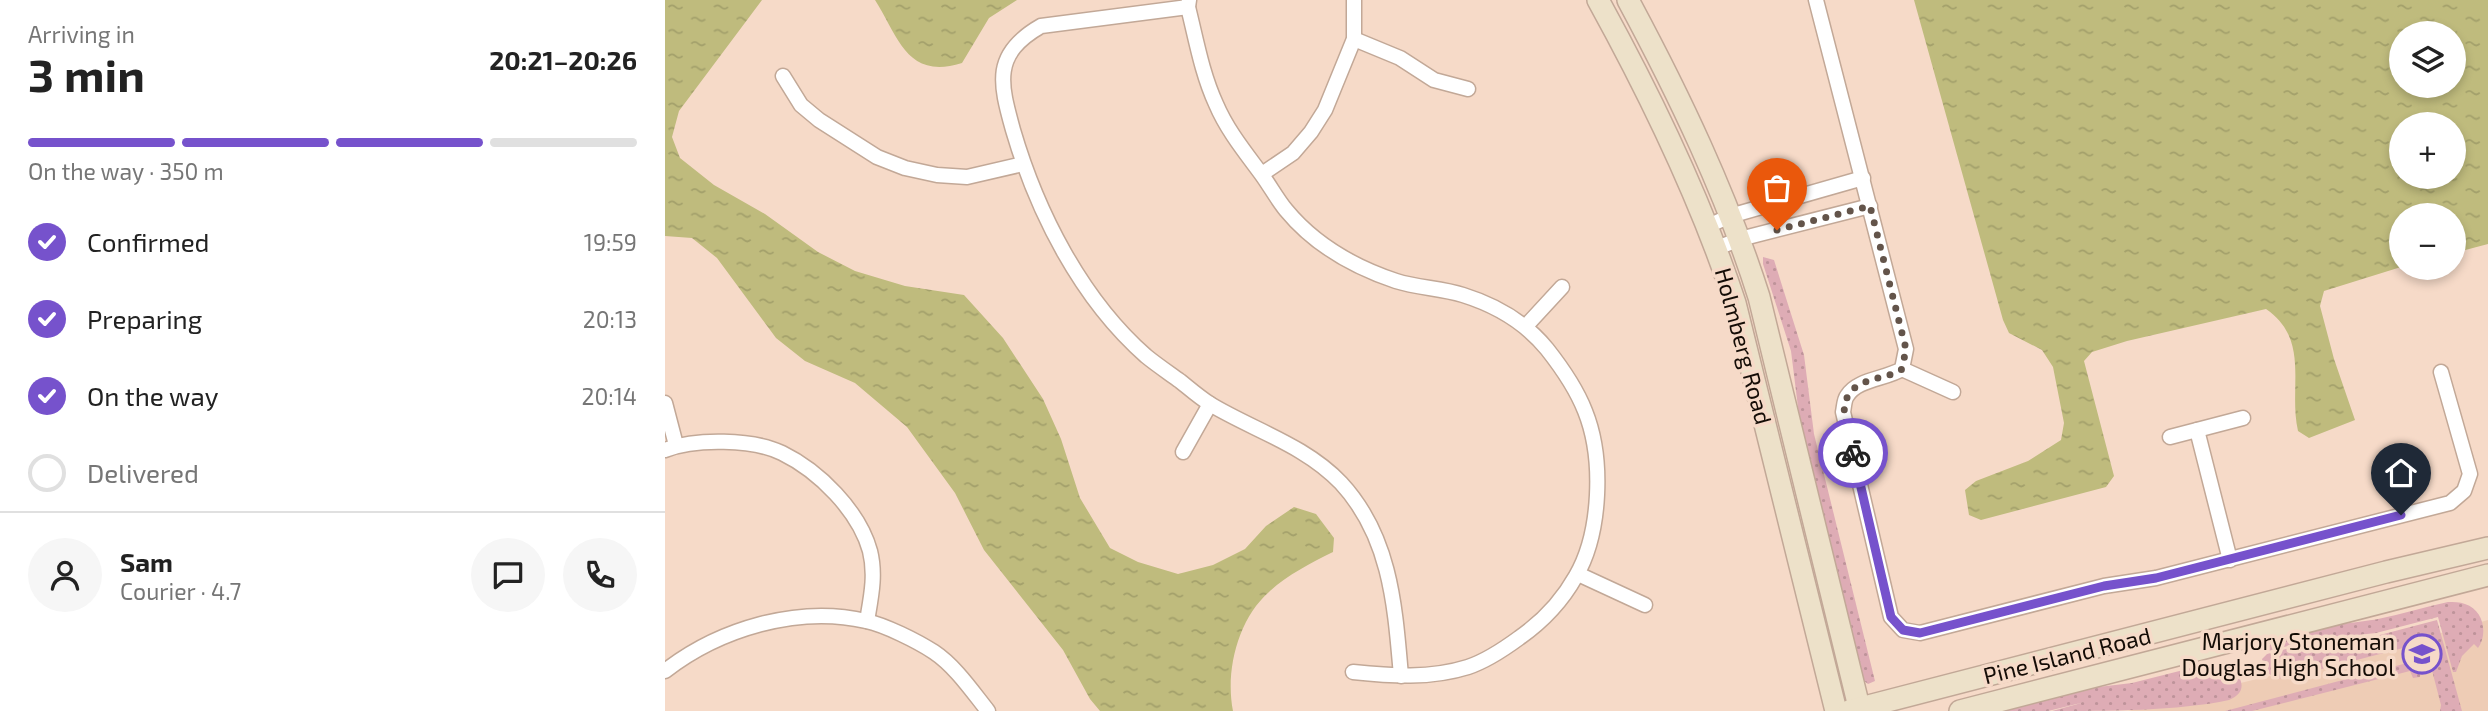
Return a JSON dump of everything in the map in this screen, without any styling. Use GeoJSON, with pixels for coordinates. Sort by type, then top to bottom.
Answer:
{"type":"FeatureCollection","features":[{"type":"Feature","properties":{"kind":"street"},"geometry":{"type":"LineString","coordinates":[[1262,174],[1293,153],[1325,110],[1354,39],[1354,0]]}},
{"type":"Feature","properties":{"kind":"street","name":"Holmberg Road"},"geometry":{"type":"LineString","coordinates":[[1598,0],[1638,72],[1717,248],[1735,303],[1836,711]]}},
{"type":"Feature","properties":{"kind":"street","name":"Holmberg Road"},"geometry":{"type":"LineString","coordinates":[[1627,0],[1662,63],[1691,124],[1740,239],[1759,297],[1856,710]]}},
{"type":"Feature","properties":{"kind":"street"},"geometry":{"type":"LineString","coordinates":[[1816,0],[1906,349],[1902,369],[1891,376],[1859,385],[1847,396],[1843,412],[1891,617],[1903,630],[1920,633],[2104,586],[2156,578],[2230,560],[2450,503],[2464,491],[2470,474],[2441,372]]}},
{"type":"Feature","properties":{"kind":"street"},"geometry":{"type":"LineString","coordinates":[[1353,672],[1401,676],[1436,673],[1469,666],[1505,649],[1533,628],[1563,598],[1578,574],[1592,530],[1598,489],[1595,451],[1586,413],[1570,379],[1526,326],[1500,310],[1463,295],[1398,281],[1355,264],[1311,235],[1286,210],[1242,150],[1215,104],[1188,4],[1041,26],[1023,36],[1010,51],[1002,71],[1003,91],[1023,164],[1073,267],[1107,315],[1146,355],[1210,404],[1275,436],[1340,482],[1362,511],[1383,557],[1395,603],[1401,676]]}},
{"type":"Feature","properties":{"kind":"street"},"geometry":{"type":"LineString","coordinates":[[1354,39],[1400,58],[1434,80],[1468,89]]}},
{"type":"Feature","properties":{"kind":"street"},"geometry":{"type":"LineString","coordinates":[[783,76],[801,105],[819,120],[877,157],[905,168],[937,175],[967,177],[1023,164]]}},
{"type":"Feature","properties":{"kind":"street"},"geometry":{"type":"LineString","coordinates":[[1708,226],[1730,216],[1863,177]]}},
{"type":"Feature","properties":{"kind":"street"},"geometry":{"type":"LineString","coordinates":[[1717,248],[1740,239],[1870,206]]}},
{"type":"Feature","properties":{"kind":"street"},"geometry":{"type":"LineString","coordinates":[[1526,326],[1562,287]]}},
{"type":"Feature","properties":{"kind":"street"},"geometry":{"type":"LineString","coordinates":[[1902,369],[1953,392]]}},
{"type":"Feature","properties":{"kind":"street"},"geometry":{"type":"LineString","coordinates":[[665,402],[670,447],[712,442],[747,443],[781,452],[834,490],[856,519],[870,551],[874,582],[867,621]]}},
{"type":"Feature","properties":{"kind":"street"},"geometry":{"type":"LineString","coordinates":[[1183,452],[1210,404]]}},
{"type":"Feature","properties":{"kind":"street"},"geometry":{"type":"LineString","coordinates":[[2170,437],[2243,418]]}},
{"type":"Feature","properties":{"kind":"street"},"geometry":{"type":"LineString","coordinates":[[2197,430],[2230,560]]}},
{"type":"Feature","properties":{"kind":"street","name":"Pine Island Road"},"geometry":{"type":"LineString","coordinates":[[1856,710],[2488,548]]}},
{"type":"Feature","properties":{"kind":"street"},"geometry":{"type":"LineString","coordinates":[[1578,574],[1645,606]]}},
{"type":"Feature","properties":{"kind":"street","name":"Pine Island Road"},"geometry":{"type":"LineString","coordinates":[[1960,711],[2488,575]]}},
{"type":"Feature","properties":{"kind":"street"},"geometry":{"type":"LineString","coordinates":[[665,671],[718,639],[796,616],[831,616],[867,621],[935,653],[988,711]]}},
{"type":"Feature","properties":{"kind":"shaded area"},"geometry":{"type":"Polygon","coordinates":[[[1763,257],[1774,260],[1804,355],[1814,434],[1875,681],[1868,684],[1863,680],[1800,423],[1791,351],[1763,257]]]}},
{"type":"Feature","properties":{"kind":"shaded area"},"geometry":{"type":"Polygon","coordinates":[[[2448,602],[2461,603],[2476,611],[2483,630],[2478,648],[2474,644],[2462,656],[2456,672],[2453,672],[2438,617],[2376,633],[2312,640],[2264,652],[2284,637],[2299,632],[2378,619],[2448,602]]]}},
{"type":"Feature","properties":{"kind":"shaded area"},"geometry":{"type":"Polygon","coordinates":[[[2437,620],[2462,711],[2440,711],[2441,705],[2429,659],[2423,649],[2411,646],[2283,679],[2268,673],[2263,664],[2262,659],[2267,654],[2313,642],[2376,636],[2437,620]]]}},
{"type":"Feature","properties":{"kind":"shaded area","name":"Marjory Stoneman Douglas High School"},"geometry":{"type":"Polygon","coordinates":[[[2488,620],[2488,711],[2128,711],[2441,633],[2488,620]]]}},
{"type":"Feature","properties":{"kind":"shaded area"},"geometry":{"type":"Polygon","coordinates":[[[2215,662],[2230,667],[2240,678],[2241,690],[2229,700],[2142,710],[2052,711],[2085,702],[2048,711],[1992,711],[2073,690],[2132,683],[2215,662]]]}},
{"type":"Feature","properties":{"kind":"shaded area"},"geometry":{"type":"Polygon","coordinates":[[[2411,662],[2421,670],[2420,677],[2413,678],[2410,671],[2252,711],[2225,711],[2411,662]]]}},
{"type":"Feature","properties":{"kind":"water"},"geometry":{"type":"Polygon","coordinates":[[[665,0],[762,0],[679,111],[672,137],[680,158],[714,185],[765,214],[818,252],[855,271],[905,286],[964,295],[1003,338],[1043,399],[1061,439],[1080,498],[1110,548],[1138,562],[1178,574],[1213,565],[1245,549],[1266,526],[1294,507],[1316,514],[1334,538],[1333,552],[1276,586],[1249,616],[1236,647],[1233,663],[1233,711],[1100,711],[1090,699],[1063,650],[984,550],[955,493],[907,427],[855,383],[805,361],[776,338],[717,258],[692,238],[665,236],[665,0]]]}},
{"type":"Feature","properties":{"kind":"water"},"geometry":{"type":"Polygon","coordinates":[[[875,0],[1017,0],[989,18],[962,63],[943,67],[929,66],[917,61],[907,52],[875,0]]]}},
{"type":"Feature","properties":{"kind":"water"},"geometry":{"type":"Polygon","coordinates":[[[1914,0],[2488,0],[2488,244],[2466,250],[2466,203],[2389,203],[2389,271],[2324,291],[2320,306],[2334,359],[2355,420],[2309,438],[2298,431],[2293,350],[2289,335],[2280,321],[2266,309],[2127,341],[2092,352],[2084,361],[2114,476],[2106,487],[1981,520],[1969,515],[1965,490],[1976,481],[2028,461],[2061,440],[2064,423],[2053,367],[2042,350],[2009,333],[2003,320],[1914,0]]]}},
{"type":"Feature","properties":{"kind":"way so far"},"geometry":{"type":"LineString","coordinates":[[1777,230],[1870,206],[1906,349],[1902,369],[1891,376],[1859,385],[1847,396],[1843,412],[1853,453]]}},
{"type":"Feature","properties":{"kind":"place","name":"Marjory Stoneman Douglas High School"},"geometry":{"type":"Point","coordinates":[2422,654]}},
{"type":"Feature","properties":{"kind":"route"},"geometry":{"type":"LineString","coordinates":[[1853,453],[1891,617],[1903,630],[1920,633],[2104,586],[2156,578],[2230,560],[2401,515]]}}]}
